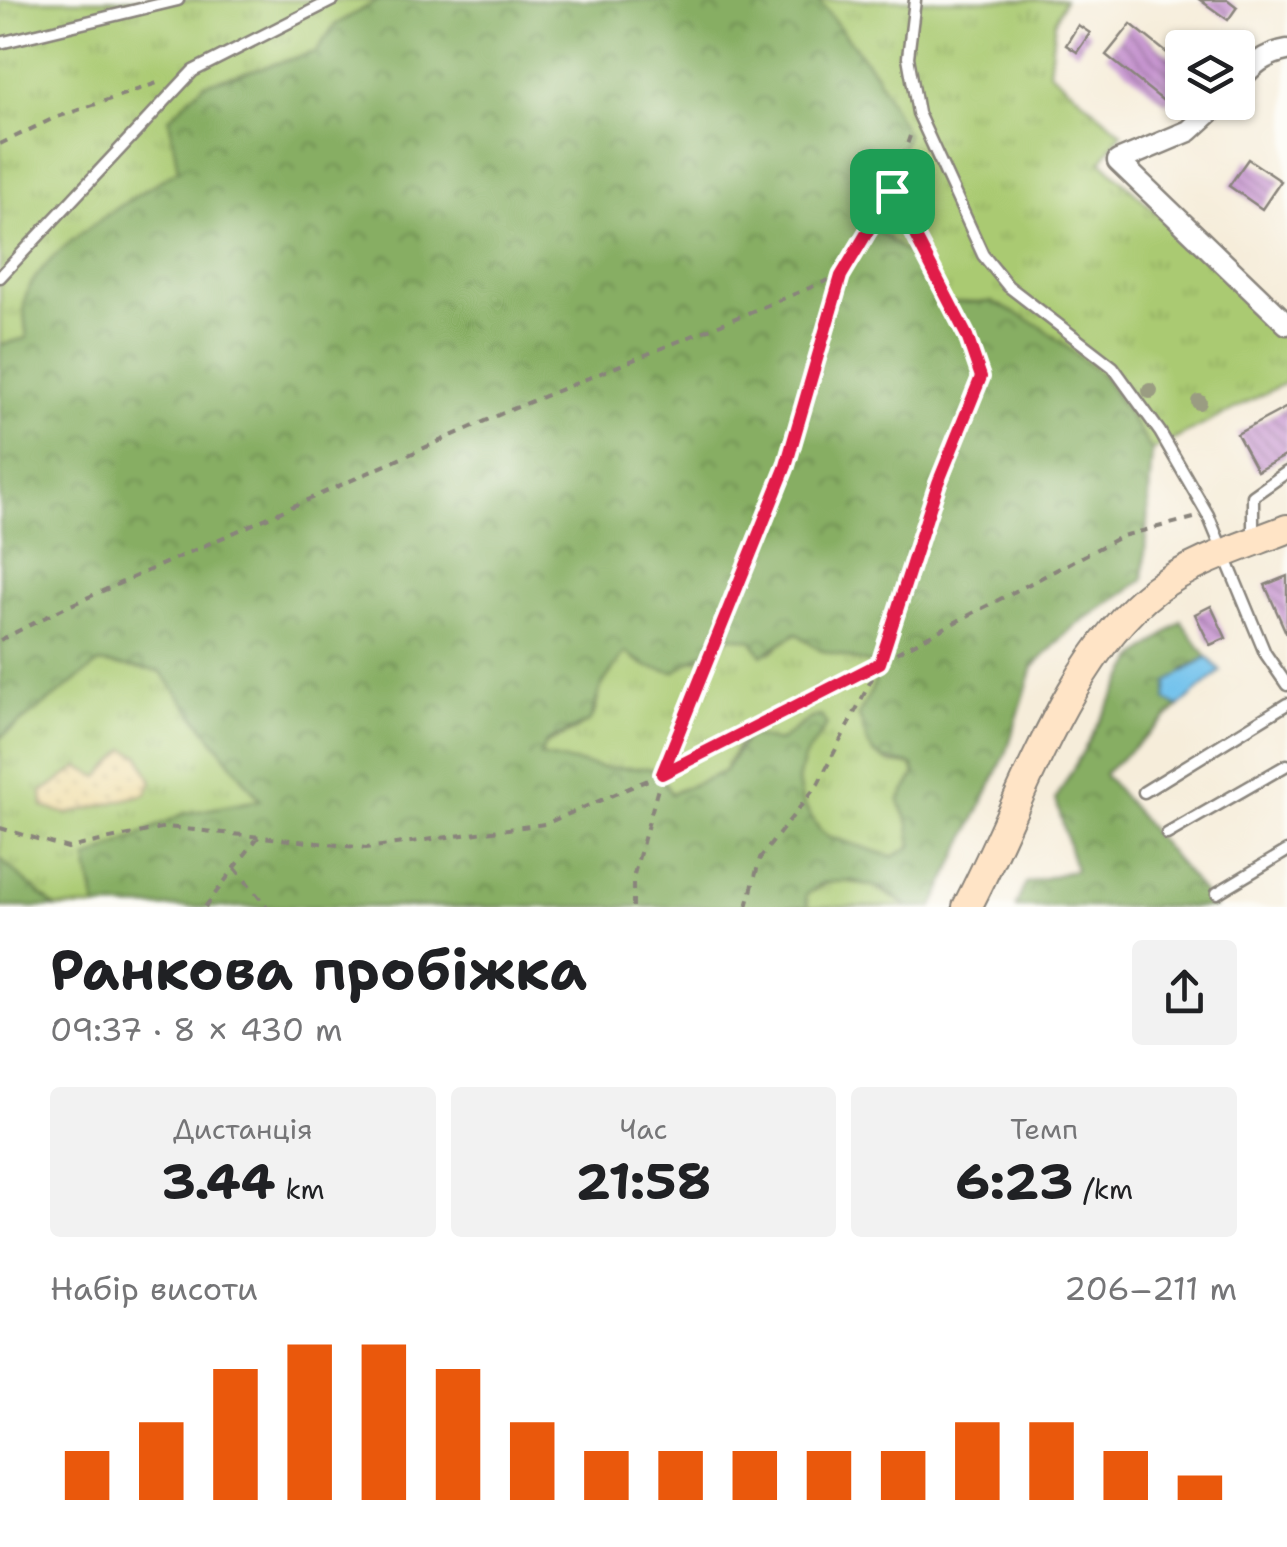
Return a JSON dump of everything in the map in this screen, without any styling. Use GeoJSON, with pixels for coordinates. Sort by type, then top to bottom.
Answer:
{"type":"FeatureCollection","features":[{"type":"Feature","properties":{"kind":"main road"},"geometry":{"type":"LineString","coordinates":[[967,907],[1042,750],[1096,653],[1157,588],[1287,529]]}},
{"type":"Feature","properties":{"kind":"street"},"geometry":{"type":"LineString","coordinates":[[1255,64],[1272,53],[1287,50]]}},
{"type":"Feature","properties":{"kind":"street"},"geometry":{"type":"LineString","coordinates":[[1201,120],[1189,131],[1118,161],[1287,324]]}},
{"type":"Feature","properties":{"kind":"lane"},"geometry":{"type":"LineString","coordinates":[[0,43],[178,0]]}},
{"type":"Feature","properties":{"kind":"lane"},"geometry":{"type":"LineString","coordinates":[[0,277],[193,71],[333,0]]}},
{"type":"Feature","properties":{"kind":"lane"},"geometry":{"type":"LineString","coordinates":[[915,0],[908,57],[918,113],[983,254],[1008,286],[1113,366],[1160,432],[1208,514],[1265,653],[1287,685]]}},
{"type":"Feature","properties":{"kind":"lane"},"geometry":{"type":"LineString","coordinates":[[1253,542],[1253,496],[1287,472]]}},
{"type":"Feature","properties":{"kind":"lane"},"geometry":{"type":"LineString","coordinates":[[1144,792],[1287,704]]}},
{"type":"Feature","properties":{"kind":"lane"},"geometry":{"type":"LineString","coordinates":[[1167,834],[1287,766]]}},
{"type":"Feature","properties":{"kind":"lane"},"geometry":{"type":"LineString","coordinates":[[1217,893],[1287,851]]}},
{"type":"Feature","properties":{"kind":"path"},"geometry":{"type":"LineString","coordinates":[[0,144],[52,119],[193,71]]}},
{"type":"Feature","properties":{"kind":"path"},"geometry":{"type":"LineString","coordinates":[[633,907],[633,878],[662,774],[786,466],[841,276],[892,191],[918,113]]}},
{"type":"Feature","properties":{"kind":"path"},"geometry":{"type":"LineString","coordinates":[[747,907],[760,858],[818,784],[880,663],[938,483],[981,377],[967,336],[892,191]]}},
{"type":"Feature","properties":{"kind":"path"},"geometry":{"type":"LineString","coordinates":[[0,640],[503,413],[841,276]]}},
{"type":"Feature","properties":{"kind":"path"},"geometry":{"type":"LineString","coordinates":[[0,828],[68,848],[166,827],[366,848],[544,824],[662,774],[1122,536],[1208,514]]}},
{"type":"Feature","properties":{"kind":"path"},"geometry":{"type":"LineString","coordinates":[[205,907],[259,836]]}},
{"type":"Feature","properties":{"kind":"path"},"geometry":{"type":"LineString","coordinates":[[235,868],[267,907]]}},
{"type":"Feature","properties":{"kind":"green space"},"geometry":{"type":"Polygon","coordinates":[[[0,0],[379,0],[335,25],[316,52],[204,84],[179,170],[91,226],[48,263],[25,299],[27,338],[0,345],[0,0]]]}},
{"type":"Feature","properties":{"kind":"green space"},"geometry":{"type":"Polygon","coordinates":[[[379,0],[818,0],[875,73],[907,135],[890,177],[857,215],[918,262],[941,303],[993,302],[1040,326],[1103,376],[1152,451],[1143,580],[1072,628],[1033,667],[1007,751],[933,907],[909,907],[883,889],[853,881],[822,883],[806,895],[808,907],[96,907],[87,859],[183,814],[260,800],[160,671],[99,663],[0,738],[0,345],[27,338],[25,299],[48,263],[91,226],[178,170],[169,118],[204,84],[316,52],[335,25],[379,0]],[[796,633],[762,655],[751,640],[730,636],[674,672],[648,667],[625,652],[601,686],[590,721],[546,742],[540,756],[606,768],[648,768],[658,772],[671,794],[724,772],[748,735],[778,742],[811,718],[821,716],[827,725],[803,760],[798,781],[802,802],[827,836],[893,857],[912,846],[909,823],[899,801],[915,774],[913,765],[880,757],[867,741],[859,715],[874,685],[876,665],[820,650],[796,633]]]}},
{"type":"Feature","properties":{"kind":"green space"},"geometry":{"type":"Polygon","coordinates":[[[818,0],[1064,0],[1055,21],[1049,71],[1122,133],[1101,161],[1287,333],[1287,382],[1152,451],[1103,376],[993,302],[941,304],[918,262],[856,215],[890,177],[875,73],[818,0]]]}},
{"type":"Feature","properties":{"kind":"green space"},"geometry":{"type":"Polygon","coordinates":[[[1181,621],[1207,657],[1184,669],[1166,700],[1179,707],[1104,774],[1215,907],[1015,907],[1026,883],[1075,870],[1056,799],[1135,659],[1181,621]]]}},
{"type":"Feature","properties":{"kind":"green space"},"geometry":{"type":"Polygon","coordinates":[[[796,633],[820,650],[876,665],[874,685],[859,715],[873,753],[891,763],[912,765],[915,774],[899,801],[909,823],[912,846],[893,857],[827,836],[802,802],[798,781],[803,760],[826,725],[803,723],[778,742],[740,741],[724,772],[670,794],[653,769],[606,768],[540,757],[541,746],[578,729],[594,714],[601,686],[625,652],[642,664],[698,660],[703,650],[723,644],[730,636],[751,640],[770,653],[796,633]]]}},
{"type":"Feature","properties":{"kind":"green space"},"geometry":{"type":"Polygon","coordinates":[[[99,663],[161,671],[260,800],[183,814],[97,907],[55,907],[0,859],[0,738],[99,663]]]}},
{"type":"Feature","properties":{"kind":"green space"},"geometry":{"type":"Polygon","coordinates":[[[0,859],[55,907],[0,907],[0,859]]]}},
{"type":"Feature","properties":{"kind":"green space"},"geometry":{"type":"Polygon","coordinates":[[[831,880],[872,885],[909,907],[808,907],[806,895],[831,880]]]}},
{"type":"Feature","properties":{"kind":"sand"},"geometry":{"type":"Polygon","coordinates":[[[126,749],[140,756],[152,782],[146,794],[68,814],[43,807],[42,792],[79,767],[99,777],[126,749]]]}},
{"type":"Feature","properties":{"kind":"water"},"geometry":{"type":"Polygon","coordinates":[[[1207,657],[1221,671],[1179,707],[1166,700],[1168,682],[1207,657]]]}},
{"type":"Feature","properties":{"kind":"building"},"geometry":{"type":"Polygon","coordinates":[[[1200,0],[1228,0],[1237,7],[1228,20],[1200,0]]]}},
{"type":"Feature","properties":{"kind":"building"},"geometry":{"type":"Polygon","coordinates":[[[1131,24],[1165,51],[1165,102],[1106,55],[1131,24]]]}},
{"type":"Feature","properties":{"kind":"building"},"geometry":{"type":"Polygon","coordinates":[[[1078,25],[1090,33],[1077,52],[1066,45],[1078,25]]]}},
{"type":"Feature","properties":{"kind":"building"},"geometry":{"type":"Polygon","coordinates":[[[1248,159],[1281,181],[1262,209],[1229,186],[1248,159]]]}},
{"type":"Feature","properties":{"kind":"building"},"geometry":{"type":"Polygon","coordinates":[[[1287,407],[1287,455],[1257,471],[1237,434],[1287,407]]]}},
{"type":"Feature","properties":{"kind":"building"},"geometry":{"type":"Polygon","coordinates":[[[1287,576],[1287,635],[1265,585],[1287,576]]]}},
{"type":"Feature","properties":{"kind":"building"},"geometry":{"type":"Polygon","coordinates":[[[1211,606],[1226,638],[1210,645],[1195,614],[1211,606]]]}},
{"type":"Feature","properties":{"kind":"route"},"geometry":{"type":"LineString","coordinates":[[892,191],[967,336],[981,377],[938,483],[919,552],[880,663],[662,774],[786,466],[841,276],[892,191]]}}]}
